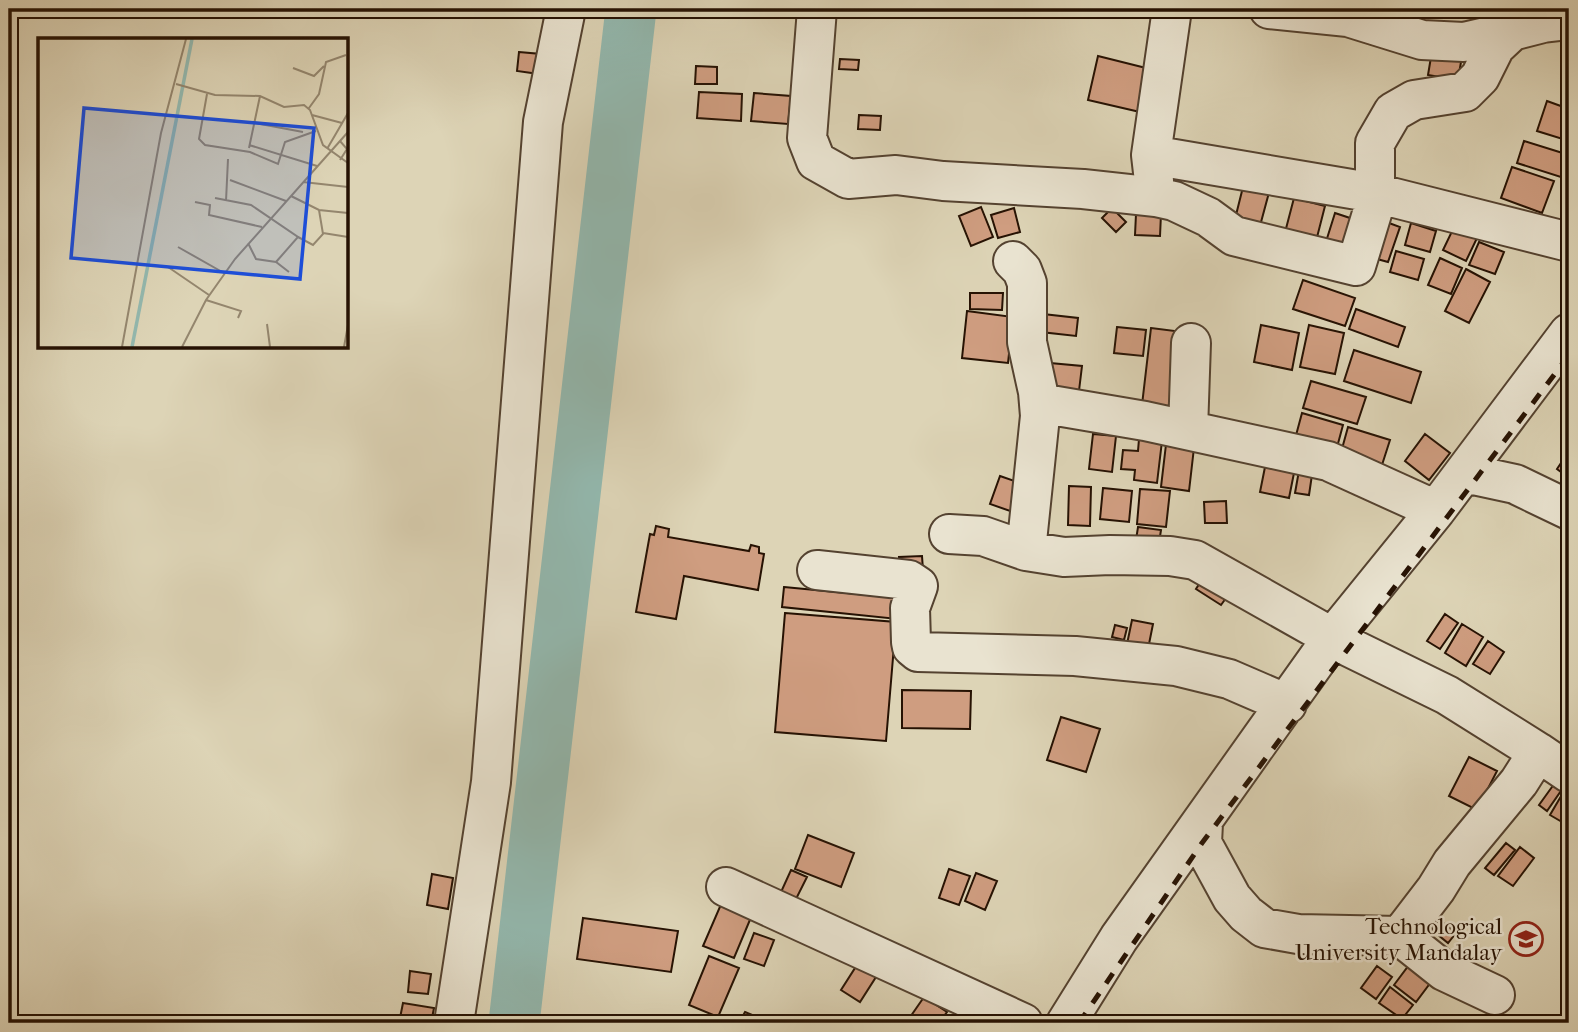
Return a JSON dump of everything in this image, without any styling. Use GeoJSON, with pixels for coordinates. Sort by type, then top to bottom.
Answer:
{"type":"FeatureCollection","features":[{"type":"Feature","properties":{"kind":"street"},"geometry":{"type":"LineString","coordinates":[[454,1023],[491,782],[543,122],[566,9]]}},
{"type":"Feature","properties":{"kind":"street"},"geometry":{"type":"LineString","coordinates":[[817,9],[807,138],[816,161],[848,179],[896,175],[1156,197],[1174,201],[1208,217],[1234,236],[1356,266],[1373,210],[1375,143],[1393,111],[1414,100],[1465,92],[1480,77],[1495,47],[1512,31]]}},
{"type":"Feature","properties":{"kind":"street"},"geometry":{"type":"LineString","coordinates":[[1156,197],[1151,155],[1172,9]]}},
{"type":"Feature","properties":{"kind":"street"},"geometry":{"type":"LineString","coordinates":[[1269,9],[1348,18],[1422,40],[1464,42],[1543,23],[1569,20]]}},
{"type":"Feature","properties":{"kind":"street"},"geometry":{"type":"LineString","coordinates":[[1151,155],[1375,193],[1569,242]]}},
{"type":"Feature","properties":{"kind":"street"},"geometry":{"type":"LineString","coordinates":[[1013,261],[1022,270],[1027,283],[1027,342],[1040,416],[1026,551]]}},
{"type":"Feature","properties":{"kind":"street"},"geometry":{"type":"LineString","coordinates":[[1066,1023],[1119,938],[1333,637],[1464,473],[1554,373],[1569,333]]}},
{"type":"Feature","properties":{"kind":"street"},"geometry":{"type":"LineString","coordinates":[[1188,430],[1191,342]]}},
{"type":"Feature","properties":{"kind":"street"},"geometry":{"type":"LineString","coordinates":[[1039,403],[1145,421],[1328,461],[1436,510]]}},
{"type":"Feature","properties":{"kind":"street"},"geometry":{"type":"LineString","coordinates":[[1464,473],[1515,484],[1569,510]]}},
{"type":"Feature","properties":{"kind":"street"},"geometry":{"type":"LineString","coordinates":[[949,534],[983,536],[1026,551],[1064,557],[1158,556],[1195,560],[1351,648],[1447,695],[1569,773]]}},
{"type":"Feature","properties":{"kind":"street"},"geometry":{"type":"LineString","coordinates":[[817,570],[909,580],[918,586],[910,608],[911,642],[918,652],[1075,656],[1176,666],[1229,679],[1287,704]]}},
{"type":"Feature","properties":{"kind":"street"},"geometry":{"type":"LineString","coordinates":[[1401,936],[1452,863],[1519,782],[1538,752]]}},
{"type":"Feature","properties":{"kind":"street"},"geometry":{"type":"LineString","coordinates":[[1203,822],[1202,843],[1232,898],[1264,928],[1298,934],[1401,936],[1444,971],[1495,995]]}},
{"type":"Feature","properties":{"kind":"street"},"geometry":{"type":"LineString","coordinates":[[726,887],[1023,1023]]}},
{"type":"Feature","properties":{"kind":"building"},"geometry":{"type":"Polygon","coordinates":[[[1079,9],[1156,9],[1155,15],[1079,9]]]}},
{"type":"Feature","properties":{"kind":"building"},"geometry":{"type":"Polygon","coordinates":[[[1433,45],[1463,50],[1458,80],[1428,75],[1433,45]]]}},
{"type":"Feature","properties":{"kind":"building"},"geometry":{"type":"Polygon","coordinates":[[[519,52],[541,54],[539,74],[517,71],[519,52]]]}},
{"type":"Feature","properties":{"kind":"building"},"geometry":{"type":"Polygon","coordinates":[[[1098,56],[1150,69],[1140,112],[1088,100],[1098,56]]]}},
{"type":"Feature","properties":{"kind":"building"},"geometry":{"type":"Polygon","coordinates":[[[840,59],[859,60],[858,70],[839,69],[840,59]]]}},
{"type":"Feature","properties":{"kind":"building"},"geometry":{"type":"Polygon","coordinates":[[[696,66],[717,67],[717,84],[695,84],[696,66]]]}},
{"type":"Feature","properties":{"kind":"building"},"geometry":{"type":"Polygon","coordinates":[[[699,92],[742,94],[741,121],[697,118],[699,92]]]}},
{"type":"Feature","properties":{"kind":"building"},"geometry":{"type":"Polygon","coordinates":[[[754,93],[791,96],[788,124],[751,121],[754,93]]]}},
{"type":"Feature","properties":{"kind":"building"},"geometry":{"type":"Polygon","coordinates":[[[1547,101],[1569,109],[1569,141],[1537,131],[1547,101]]]}},
{"type":"Feature","properties":{"kind":"building"},"geometry":{"type":"Polygon","coordinates":[[[859,115],[881,116],[880,130],[858,129],[859,115]]]}},
{"type":"Feature","properties":{"kind":"building"},"geometry":{"type":"Polygon","coordinates":[[[1524,141],[1569,155],[1564,178],[1517,163],[1524,141]]]}},
{"type":"Feature","properties":{"kind":"building"},"geometry":{"type":"Polygon","coordinates":[[[1512,167],[1554,181],[1542,213],[1501,198],[1512,167]]]}},
{"type":"Feature","properties":{"kind":"building"},"geometry":{"type":"Polygon","coordinates":[[[1245,179],[1271,185],[1257,237],[1232,231],[1245,179]]]}},
{"type":"Feature","properties":{"kind":"building"},"geometry":{"type":"Polygon","coordinates":[[[1294,198],[1325,206],[1314,249],[1283,240],[1294,198]]]}},
{"type":"Feature","properties":{"kind":"building"},"geometry":{"type":"Polygon","coordinates":[[[981,207],[993,237],[971,246],[959,216],[981,207]]]}},
{"type":"Feature","properties":{"kind":"building"},"geometry":{"type":"Polygon","coordinates":[[[1014,208],[1020,232],[998,238],[991,215],[1014,208]]]}},
{"type":"Feature","properties":{"kind":"building"},"geometry":{"type":"Polygon","coordinates":[[[1112,208],[1126,222],[1116,232],[1102,218],[1112,208]]]}},
{"type":"Feature","properties":{"kind":"building"},"geometry":{"type":"Polygon","coordinates":[[[1335,213],[1359,221],[1347,255],[1324,248],[1335,213]]]}},
{"type":"Feature","properties":{"kind":"building"},"geometry":{"type":"Polygon","coordinates":[[[1136,214],[1161,214],[1160,236],[1135,235],[1136,214]]]}},
{"type":"Feature","properties":{"kind":"building"},"geometry":{"type":"Polygon","coordinates":[[[1389,223],[1400,227],[1388,262],[1377,259],[1389,223]]]}},
{"type":"Feature","properties":{"kind":"building"},"geometry":{"type":"Polygon","coordinates":[[[1411,223],[1436,231],[1430,252],[1405,245],[1411,223]]]}},
{"type":"Feature","properties":{"kind":"building"},"geometry":{"type":"Polygon","coordinates":[[[1455,225],[1478,236],[1466,261],[1443,250],[1455,225]]]}},
{"type":"Feature","properties":{"kind":"building"},"geometry":{"type":"Polygon","coordinates":[[[1479,242],[1504,252],[1495,274],[1469,265],[1479,242]]]}},
{"type":"Feature","properties":{"kind":"building"},"geometry":{"type":"Polygon","coordinates":[[[1396,251],[1424,259],[1418,280],[1390,272],[1396,251]]]}},
{"type":"Feature","properties":{"kind":"building"},"geometry":{"type":"Polygon","coordinates":[[[1440,258],[1462,268],[1451,294],[1428,285],[1440,258]]]}},
{"type":"Feature","properties":{"kind":"building"},"geometry":{"type":"Polygon","coordinates":[[[1466,269],[1490,282],[1469,323],[1445,311],[1466,269]]]}},
{"type":"Feature","properties":{"kind":"building"},"geometry":{"type":"Polygon","coordinates":[[[1303,280],[1355,298],[1345,326],[1293,309],[1303,280]]]}},
{"type":"Feature","properties":{"kind":"building"},"geometry":{"type":"Polygon","coordinates":[[[970,293],[1003,293],[1002,310],[970,309],[970,293]]]}},
{"type":"Feature","properties":{"kind":"building"},"geometry":{"type":"Polygon","coordinates":[[[1356,309],[1405,327],[1398,347],[1349,329],[1356,309]]]}},
{"type":"Feature","properties":{"kind":"building"},"geometry":{"type":"Polygon","coordinates":[[[967,311],[1013,317],[1008,363],[962,358],[967,311]]]}},
{"type":"Feature","properties":{"kind":"building"},"geometry":{"type":"Polygon","coordinates":[[[1043,314],[1078,318],[1076,336],[1041,332],[1043,314]]]}},
{"type":"Feature","properties":{"kind":"building"},"geometry":{"type":"Polygon","coordinates":[[[1261,325],[1299,333],[1292,370],[1254,362],[1261,325]]]}},
{"type":"Feature","properties":{"kind":"building"},"geometry":{"type":"Polygon","coordinates":[[[1309,325],[1344,333],[1335,374],[1300,367],[1309,325]]]}},
{"type":"Feature","properties":{"kind":"building"},"geometry":{"type":"Polygon","coordinates":[[[1117,327],[1146,330],[1143,356],[1114,353],[1117,327]]]}},
{"type":"Feature","properties":{"kind":"building"},"geometry":{"type":"Polygon","coordinates":[[[1151,328],[1183,332],[1174,409],[1142,405],[1151,328]]]}},
{"type":"Feature","properties":{"kind":"building"},"geometry":{"type":"Polygon","coordinates":[[[1354,350],[1421,372],[1411,403],[1344,381],[1354,350]]]}},
{"type":"Feature","properties":{"kind":"building"},"geometry":{"type":"Polygon","coordinates":[[[1050,363],[1082,366],[1078,399],[1047,395],[1050,363]]]}},
{"type":"Feature","properties":{"kind":"building"},"geometry":{"type":"Polygon","coordinates":[[[1311,381],[1366,397],[1357,424],[1303,408],[1311,381]]]}},
{"type":"Feature","properties":{"kind":"building"},"geometry":{"type":"Polygon","coordinates":[[[1302,413],[1343,425],[1336,451],[1295,439],[1302,413]]]}},
{"type":"Feature","properties":{"kind":"building"},"geometry":{"type":"Polygon","coordinates":[[[1348,427],[1390,440],[1381,468],[1340,456],[1348,427]]]}},
{"type":"Feature","properties":{"kind":"building"},"geometry":{"type":"Polygon","coordinates":[[[1093,434],[1116,436],[1112,472],[1089,469],[1093,434]]]}},
{"type":"Feature","properties":{"kind":"building"},"geometry":{"type":"Polygon","coordinates":[[[1425,434],[1450,453],[1429,480],[1405,461],[1425,434]]]}},
{"type":"Feature","properties":{"kind":"building"},"geometry":{"type":"Polygon","coordinates":[[[1167,436],[1195,439],[1189,491],[1161,487],[1167,436]]]}},
{"type":"Feature","properties":{"kind":"building"},"geometry":{"type":"Polygon","coordinates":[[[1139,439],[1162,441],[1157,483],[1134,480],[1135,470],[1121,469],[1123,450],[1138,451],[1139,439]]]}},
{"type":"Feature","properties":{"kind":"building"},"geometry":{"type":"Polygon","coordinates":[[[1569,451],[1569,478],[1557,469],[1569,451]]]}},
{"type":"Feature","properties":{"kind":"building"},"geometry":{"type":"Polygon","coordinates":[[[1300,465],[1313,468],[1309,495],[1295,493],[1300,465]]]}},
{"type":"Feature","properties":{"kind":"building"},"geometry":{"type":"Polygon","coordinates":[[[1265,467],[1294,473],[1289,498],[1260,492],[1265,467]]]}},
{"type":"Feature","properties":{"kind":"building"},"geometry":{"type":"Polygon","coordinates":[[[1000,476],[1026,485],[1016,513],[990,504],[1000,476]]]}},
{"type":"Feature","properties":{"kind":"building"},"geometry":{"type":"Polygon","coordinates":[[[1069,486],[1091,487],[1090,526],[1068,525],[1069,486]]]}},
{"type":"Feature","properties":{"kind":"building"},"geometry":{"type":"Polygon","coordinates":[[[1103,488],[1132,491],[1129,522],[1100,519],[1103,488]]]}},
{"type":"Feature","properties":{"kind":"building"},"geometry":{"type":"Polygon","coordinates":[[[1140,489],[1170,491],[1166,527],[1137,524],[1140,489]]]}},
{"type":"Feature","properties":{"kind":"building"},"geometry":{"type":"Polygon","coordinates":[[[1226,501],[1227,523],[1205,523],[1204,502],[1226,501]]]}},
{"type":"Feature","properties":{"kind":"building"},"geometry":{"type":"Polygon","coordinates":[[[656,526],[669,529],[668,537],[749,551],[751,545],[759,547],[759,553],[764,554],[758,590],[684,576],[676,619],[636,612],[650,534],[654,535],[656,526]]]}},
{"type":"Feature","properties":{"kind":"building"},"geometry":{"type":"Polygon","coordinates":[[[1138,527],[1161,530],[1159,543],[1136,540],[1138,527]]]}},
{"type":"Feature","properties":{"kind":"building"},"geometry":{"type":"Polygon","coordinates":[[[922,556],[923,570],[900,572],[899,557],[922,556]]]}},
{"type":"Feature","properties":{"kind":"building"},"geometry":{"type":"Polygon","coordinates":[[[1208,570],[1234,587],[1221,605],[1196,589],[1208,570]]]}},
{"type":"Feature","properties":{"kind":"building"},"geometry":{"type":"Polygon","coordinates":[[[784,587],[909,599],[907,620],[782,607],[784,587]]]}},
{"type":"Feature","properties":{"kind":"building"},"geometry":{"type":"Polygon","coordinates":[[[785,613],[896,622],[886,741],[775,732],[785,613]]]}},
{"type":"Feature","properties":{"kind":"building"},"geometry":{"type":"Polygon","coordinates":[[[1445,614],[1458,623],[1440,649],[1427,641],[1445,614]]]}},
{"type":"Feature","properties":{"kind":"building"},"geometry":{"type":"Polygon","coordinates":[[[1132,620],[1153,624],[1148,649],[1127,644],[1132,620]]]}},
{"type":"Feature","properties":{"kind":"building"},"geometry":{"type":"Polygon","coordinates":[[[1462,624],[1483,637],[1466,666],[1445,653],[1462,624]]]}},
{"type":"Feature","properties":{"kind":"building"},"geometry":{"type":"Polygon","coordinates":[[[1115,625],[1127,628],[1124,640],[1112,637],[1115,625]]]}},
{"type":"Feature","properties":{"kind":"building"},"geometry":{"type":"Polygon","coordinates":[[[1488,641],[1504,652],[1490,674],[1473,664],[1488,641]]]}},
{"type":"Feature","properties":{"kind":"building"},"geometry":{"type":"Polygon","coordinates":[[[902,690],[971,691],[970,729],[902,728],[902,690]]]}},
{"type":"Feature","properties":{"kind":"building"},"geometry":{"type":"Polygon","coordinates":[[[1061,717],[1100,729],[1086,772],[1047,760],[1061,717]]]}},
{"type":"Feature","properties":{"kind":"building"},"geometry":{"type":"Polygon","coordinates":[[[1469,757],[1497,771],[1477,810],[1449,796],[1469,757]]]}},
{"type":"Feature","properties":{"kind":"building"},"geometry":{"type":"Polygon","coordinates":[[[1557,780],[1565,785],[1547,811],[1539,805],[1557,780]]]}},
{"type":"Feature","properties":{"kind":"building"},"geometry":{"type":"Polygon","coordinates":[[[1567,786],[1569,787],[1569,826],[1550,815],[1567,786]]]}},
{"type":"Feature","properties":{"kind":"building"},"geometry":{"type":"Polygon","coordinates":[[[808,835],[854,853],[841,887],[795,869],[808,835]]]}},
{"type":"Feature","properties":{"kind":"building"},"geometry":{"type":"Polygon","coordinates":[[[1506,843],[1515,850],[1494,875],[1485,868],[1506,843]]]}},
{"type":"Feature","properties":{"kind":"building"},"geometry":{"type":"Polygon","coordinates":[[[1520,847],[1534,858],[1513,886],[1498,876],[1520,847]]]}},
{"type":"Feature","properties":{"kind":"building"},"geometry":{"type":"Polygon","coordinates":[[[949,869],[970,876],[959,905],[939,898],[949,869]]]}},
{"type":"Feature","properties":{"kind":"building"},"geometry":{"type":"Polygon","coordinates":[[[791,870],[807,877],[796,899],[781,892],[791,870]]]}},
{"type":"Feature","properties":{"kind":"building"},"geometry":{"type":"Polygon","coordinates":[[[976,873],[997,881],[985,910],[965,901],[976,873]]]}},
{"type":"Feature","properties":{"kind":"building"},"geometry":{"type":"Polygon","coordinates":[[[432,874],[453,878],[448,909],[427,905],[432,874]]]}},
{"type":"Feature","properties":{"kind":"building"},"geometry":{"type":"Polygon","coordinates":[[[722,902],[752,915],[734,958],[703,946],[722,902]]]}},
{"type":"Feature","properties":{"kind":"building"},"geometry":{"type":"Polygon","coordinates":[[[583,918],[678,931],[671,972],[577,959],[583,918]]]}},
{"type":"Feature","properties":{"kind":"building"},"geometry":{"type":"Polygon","coordinates":[[[1440,920],[1456,933],[1448,943],[1432,930],[1440,920]]]}},
{"type":"Feature","properties":{"kind":"building"},"geometry":{"type":"Polygon","coordinates":[[[754,933],[774,940],[764,966],[744,959],[754,933]]]}},
{"type":"Feature","properties":{"kind":"building"},"geometry":{"type":"Polygon","coordinates":[[[864,954],[883,966],[860,1002],[841,990],[864,954]]]}},
{"type":"Feature","properties":{"kind":"building"},"geometry":{"type":"Polygon","coordinates":[[[709,956],[739,968],[718,1017],[689,1005],[709,956]]]}},
{"type":"Feature","properties":{"kind":"building"},"geometry":{"type":"Polygon","coordinates":[[[1412,961],[1434,978],[1416,1002],[1394,985],[1412,961]]]}},
{"type":"Feature","properties":{"kind":"building"},"geometry":{"type":"Polygon","coordinates":[[[1377,966],[1392,977],[1376,999],[1361,988],[1377,966]]]}},
{"type":"Feature","properties":{"kind":"building"},"geometry":{"type":"Polygon","coordinates":[[[410,971],[431,974],[428,994],[408,992],[410,971]]]}},
{"type":"Feature","properties":{"kind":"building"},"geometry":{"type":"Polygon","coordinates":[[[1390,987],[1413,1005],[1402,1019],[1379,1003],[1390,987]]]}},
{"type":"Feature","properties":{"kind":"building"},"geometry":{"type":"Polygon","coordinates":[[[924,997],[947,1012],[939,1023],[906,1023],[924,997]]]}},
{"type":"Feature","properties":{"kind":"building"},"geometry":{"type":"Polygon","coordinates":[[[403,1003],[434,1008],[431,1023],[399,1023],[403,1003]]]}},
{"type":"Feature","properties":{"kind":"building"},"geometry":{"type":"Polygon","coordinates":[[[745,1012],[757,1017],[754,1023],[739,1023],[745,1012]]]}},
{"type":"Feature","properties":{"kind":"waterway"},"geometry":{"type":"LineString","coordinates":[[514,1023],[631,9]]}},
{"type":"Feature","properties":{"kind":"railway"},"geometry":{"type":"LineString","coordinates":[[1079,1023],[1202,843],[1569,355]]}},
{"type":"Feature","properties":{"kind":"place","name":"Technological University Mandalay"},"geometry":{"type":"Point","coordinates":[1526,939]}}]}
